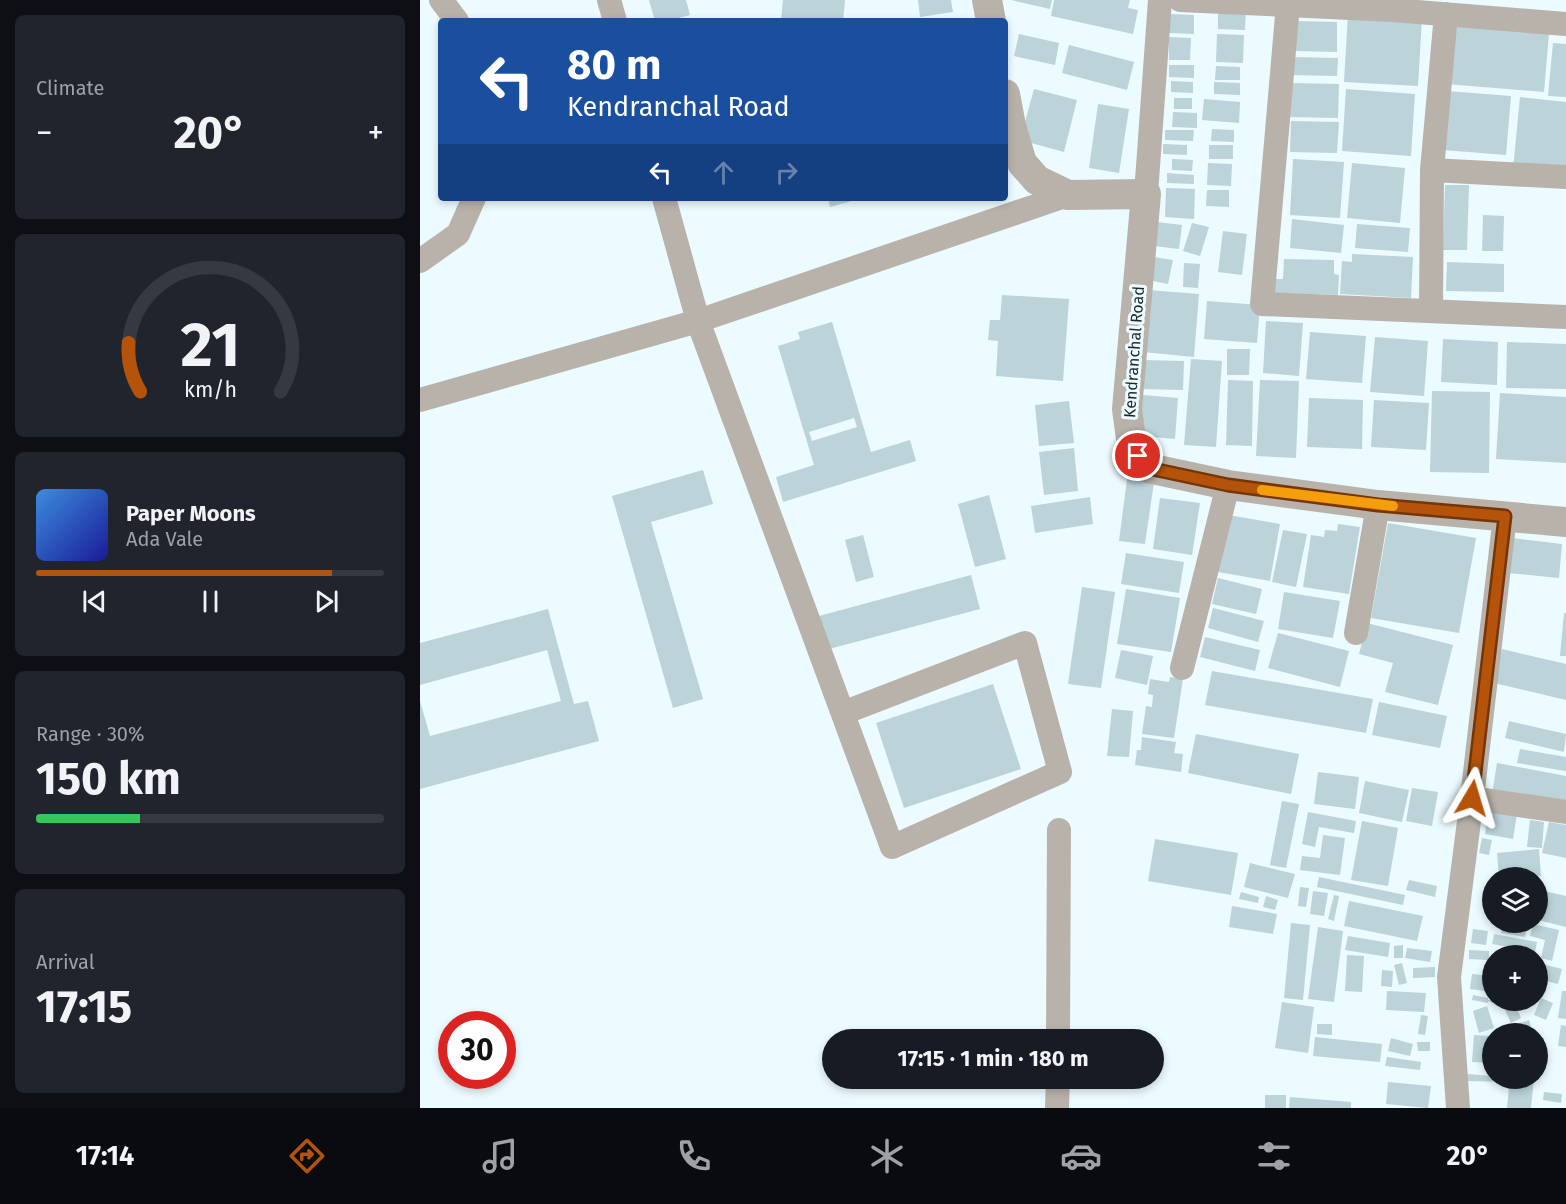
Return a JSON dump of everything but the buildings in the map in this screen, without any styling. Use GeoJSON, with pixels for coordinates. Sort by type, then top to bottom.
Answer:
{"type":"FeatureCollection","features":[{"type":"Feature","properties":{"kind":"street"},"geometry":{"type":"LineString","coordinates":[[441,0],[456,18]]}},
{"type":"Feature","properties":{"kind":"street"},"geometry":{"type":"LineString","coordinates":[[609,0],[614,18]]}},
{"type":"Feature","properties":{"kind":"street"},"geometry":{"type":"LineString","coordinates":[[987,0],[990,18]]}},
{"type":"Feature","properties":{"kind":"street"},"geometry":{"type":"LineString","coordinates":[[420,400],[698,321],[1068,195],[1146,194],[1160,0]]}},
{"type":"Feature","properties":{"kind":"street"},"geometry":{"type":"LineString","coordinates":[[1180,0],[1394,5],[1446,14],[1566,24]]}},
{"type":"Feature","properties":{"kind":"street"},"geometry":{"type":"LineString","coordinates":[[1288,4],[1262,304],[1566,317]]}},
{"type":"Feature","properties":{"kind":"street"},"geometry":{"type":"LineString","coordinates":[[1431,311],[1432,170],[1446,14]]}},
{"type":"Feature","properties":{"kind":"street"},"geometry":{"type":"LineString","coordinates":[[1008,110],[1022,163],[1036,180],[1068,195]]}},
{"type":"Feature","properties":{"kind":"street"},"geometry":{"type":"LineString","coordinates":[[1432,170],[1566,177]]}},
{"type":"Feature","properties":{"kind":"street","name":"Kendranchal Road"},"geometry":{"type":"LineString","coordinates":[[1146,194],[1127,409],[1131,439],[1138,456],[1148,468],[1228,485],[1378,505],[1566,522]]}},
{"type":"Feature","properties":{"kind":"street"},"geometry":{"type":"LineString","coordinates":[[420,261],[458,234],[473,201]]}},
{"type":"Feature","properties":{"kind":"street"},"geometry":{"type":"LineString","coordinates":[[665,201],[698,321],[892,847],[1060,772],[1025,643],[843,713]]}},
{"type":"Feature","properties":{"kind":"street"},"geometry":{"type":"LineString","coordinates":[[1182,668],[1228,485]]}},
{"type":"Feature","properties":{"kind":"street"},"geometry":{"type":"LineString","coordinates":[[1356,633],[1378,505]]}},
{"type":"Feature","properties":{"kind":"street"},"geometry":{"type":"LineString","coordinates":[[1458,1108],[1449,977],[1505,516]]}},
{"type":"Feature","properties":{"kind":"street"},"geometry":{"type":"LineString","coordinates":[[1472,798],[1566,812]]}},
{"type":"Feature","properties":{"kind":"street"},"geometry":{"type":"LineString","coordinates":[[1058,1029],[1059,830]]}},
{"type":"Feature","properties":{"kind":"street"},"geometry":{"type":"LineString","coordinates":[[1057,1108],[1058,1089]]}},
{"type":"Feature","properties":{"kind":"slow traffic"},"geometry":{"type":"LineString","coordinates":[[1262,490],[1393,506]]}},
{"type":"Feature","properties":{"kind":"route"},"geometry":{"type":"LineString","coordinates":[[1138,456],[1148,468],[1228,485],[1378,505],[1505,516],[1472,798]]}}]}
